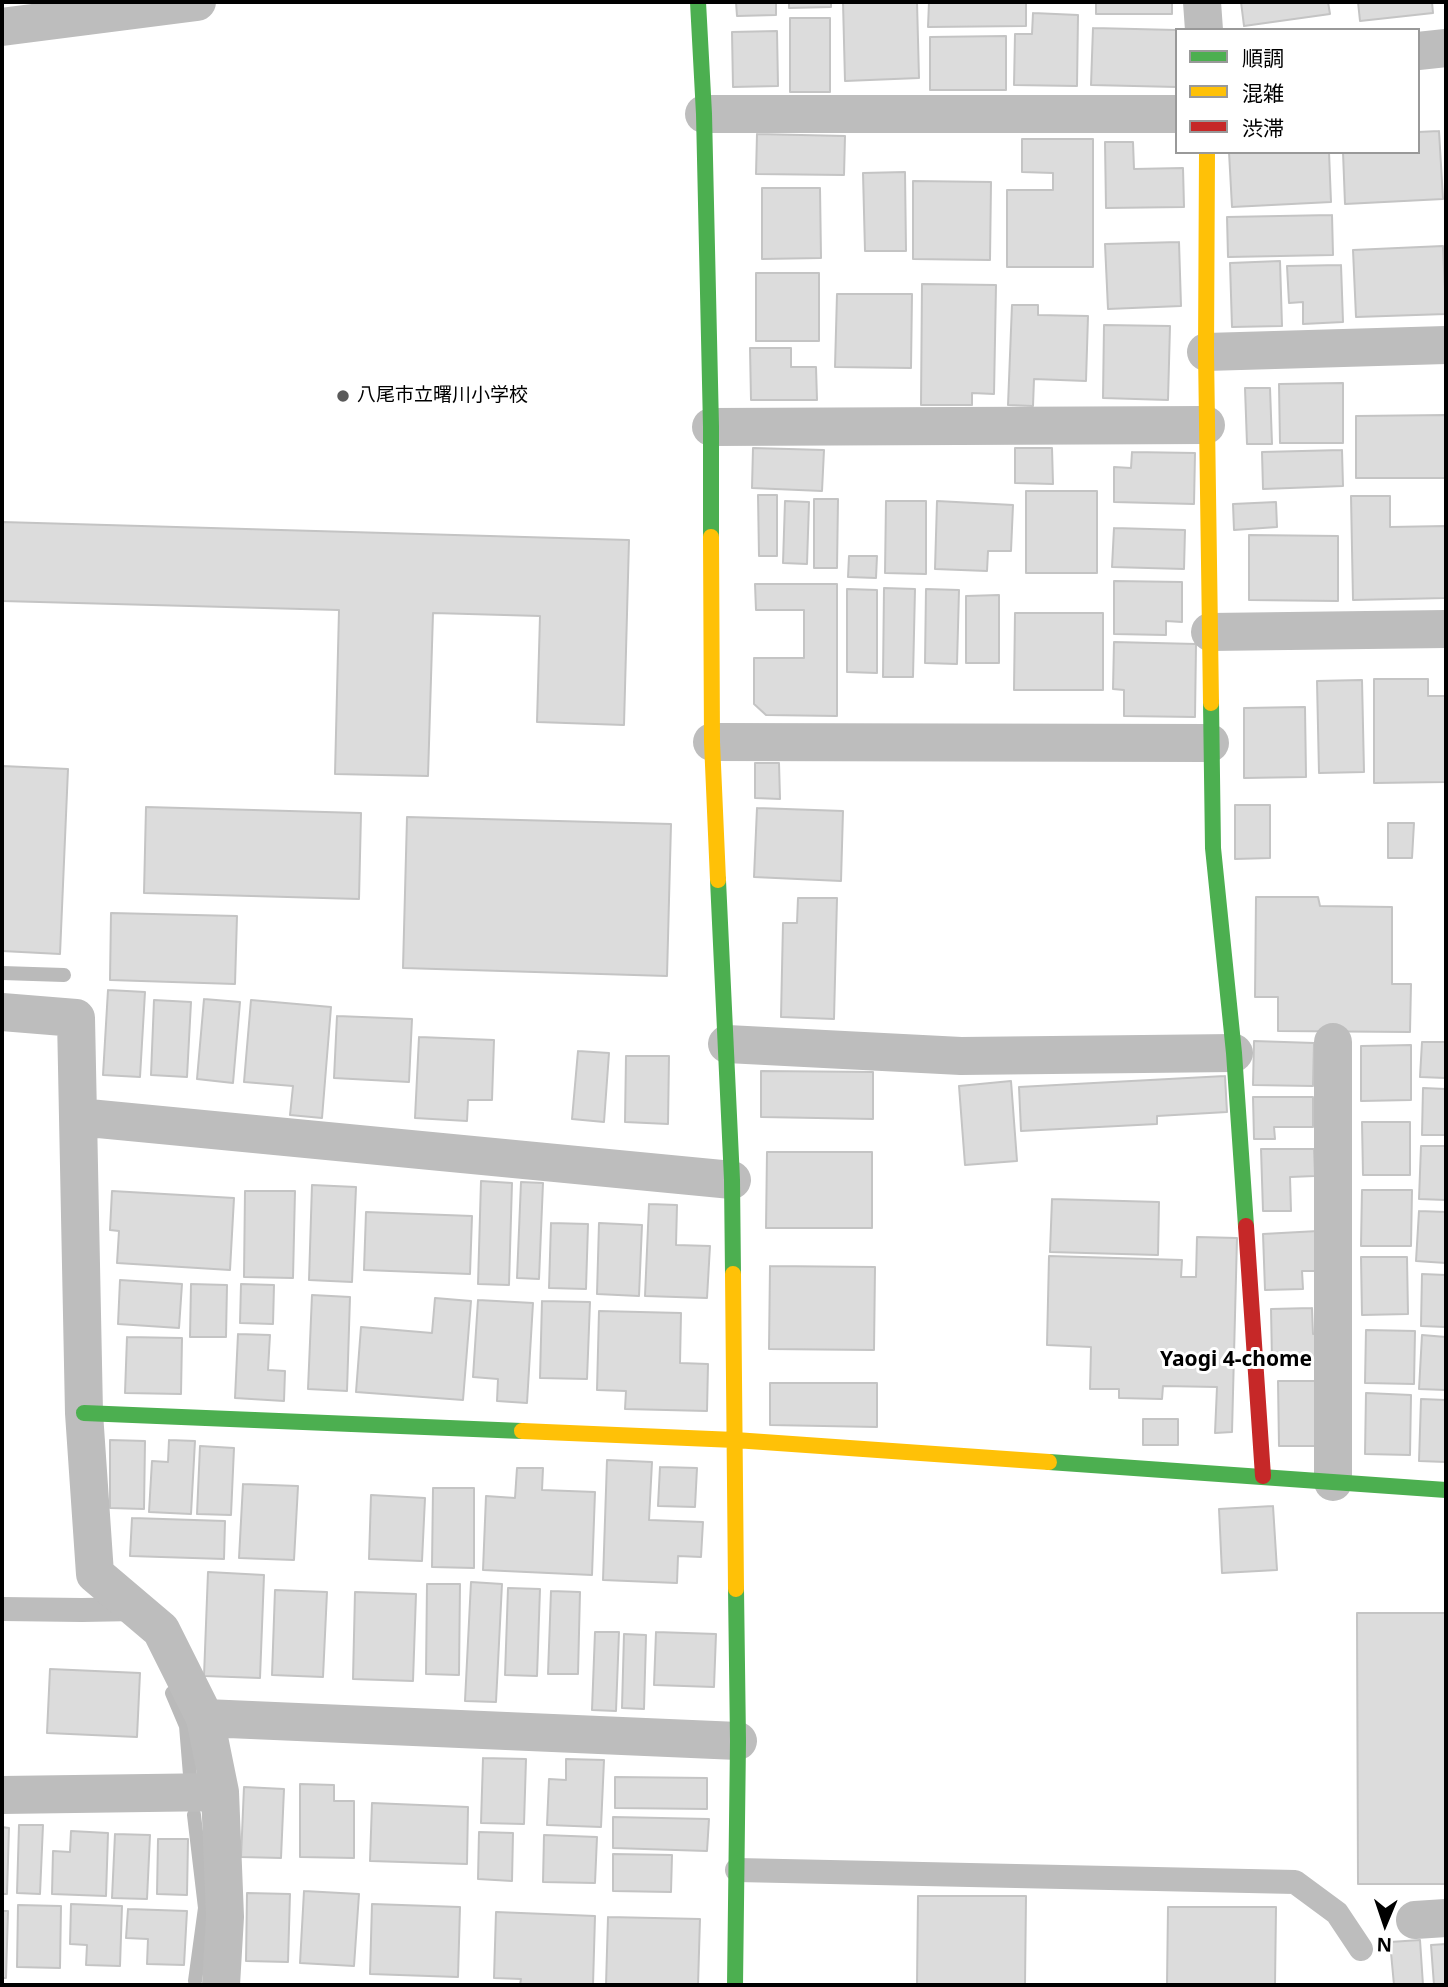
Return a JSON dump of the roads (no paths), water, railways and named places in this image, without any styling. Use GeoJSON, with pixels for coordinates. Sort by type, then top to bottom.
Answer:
{"type":"FeatureCollection","features":[{"type":"Feature","properties":{"kind":"street"},"geometry":{"type":"LineString","coordinates":[[2,27],[197,2]]}},
{"type":"Feature","properties":{"kind":"street"},"geometry":{"type":"LineString","coordinates":[[698,2],[704,114],[711,427],[712,742],[732,1180],[738,1741],[736,1985]]}},
{"type":"Feature","properties":{"kind":"street"},"geometry":{"type":"LineString","coordinates":[[1202,2],[1204,28]]}},
{"type":"Feature","properties":{"kind":"street"},"geometry":{"type":"LineString","coordinates":[[1420,51],[1446,48]]}},
{"type":"Feature","properties":{"kind":"street"},"geometry":{"type":"LineString","coordinates":[[704,114],[1175,114]]}},
{"type":"Feature","properties":{"kind":"street"},"geometry":{"type":"LineString","coordinates":[[1207,154],[1206,425],[1213,848],[1234,1053],[1263,1476]]}},
{"type":"Feature","properties":{"kind":"street"},"geometry":{"type":"LineString","coordinates":[[1206,352],[1446,345]]}},
{"type":"Feature","properties":{"kind":"street"},"geometry":{"type":"LineString","coordinates":[[711,427],[1206,425]]}},
{"type":"Feature","properties":{"kind":"street"},"geometry":{"type":"LineString","coordinates":[[1210,632],[1446,629]]}},
{"type":"Feature","properties":{"kind":"street"},"geometry":{"type":"LineString","coordinates":[[712,742],[1210,743]]}},
{"type":"Feature","properties":{"kind":"street"},"geometry":{"type":"LineString","coordinates":[[2,1012],[76,1018],[85,1413],[95,1574],[161,1630],[205,1718],[220,1792],[225,1917],[221,1985]]}},
{"type":"Feature","properties":{"kind":"street"},"geometry":{"type":"LineString","coordinates":[[1332,1042],[1334,1482]]}},
{"type":"Feature","properties":{"kind":"street"},"geometry":{"type":"LineString","coordinates":[[727,1044],[961,1056],[1234,1053]]}},
{"type":"Feature","properties":{"kind":"street"},"geometry":{"type":"LineString","coordinates":[[78,1117],[732,1180]]}},
{"type":"Feature","properties":{"kind":"street"},"geometry":{"type":"LineString","coordinates":[[85,1413],[735,1440],[1446,1490]]}},
{"type":"Feature","properties":{"kind":"street"},"geometry":{"type":"LineString","coordinates":[[205,1718],[738,1741]]}},
{"type":"Feature","properties":{"kind":"street"},"geometry":{"type":"LineString","coordinates":[[2,1796],[220,1792]]}},
{"type":"Feature","properties":{"kind":"lane"},"geometry":{"type":"LineString","coordinates":[[2,1609],[136,1609]]}},
{"type":"Feature","properties":{"kind":"lane"},"geometry":{"type":"LineString","coordinates":[[737,1870],[1295,1882],[1337,1913],[1361,1949]]}},
{"type":"Feature","properties":{"kind":"waterway"},"geometry":{"type":"LineString","coordinates":[[2,973],[64,975]]}},
{"type":"Feature","properties":{"kind":"waterway"},"geometry":{"type":"LineString","coordinates":[[172,1693],[186,1726],[190,1775]]}},
{"type":"Feature","properties":{"kind":"waterway"},"geometry":{"type":"LineString","coordinates":[[194,1815],[205,1908],[195,1981]]}},
{"type":"Feature","properties":{"kind":"place","name":"八尾市立曙川小学校"},"geometry":{"type":"Point","coordinates":[343,396]}},
{"type":"Feature","properties":{"kind":"district","name":"Yaogi 4-chome"},"geometry":{"type":"Point","coordinates":[1236,1360]}}]}
